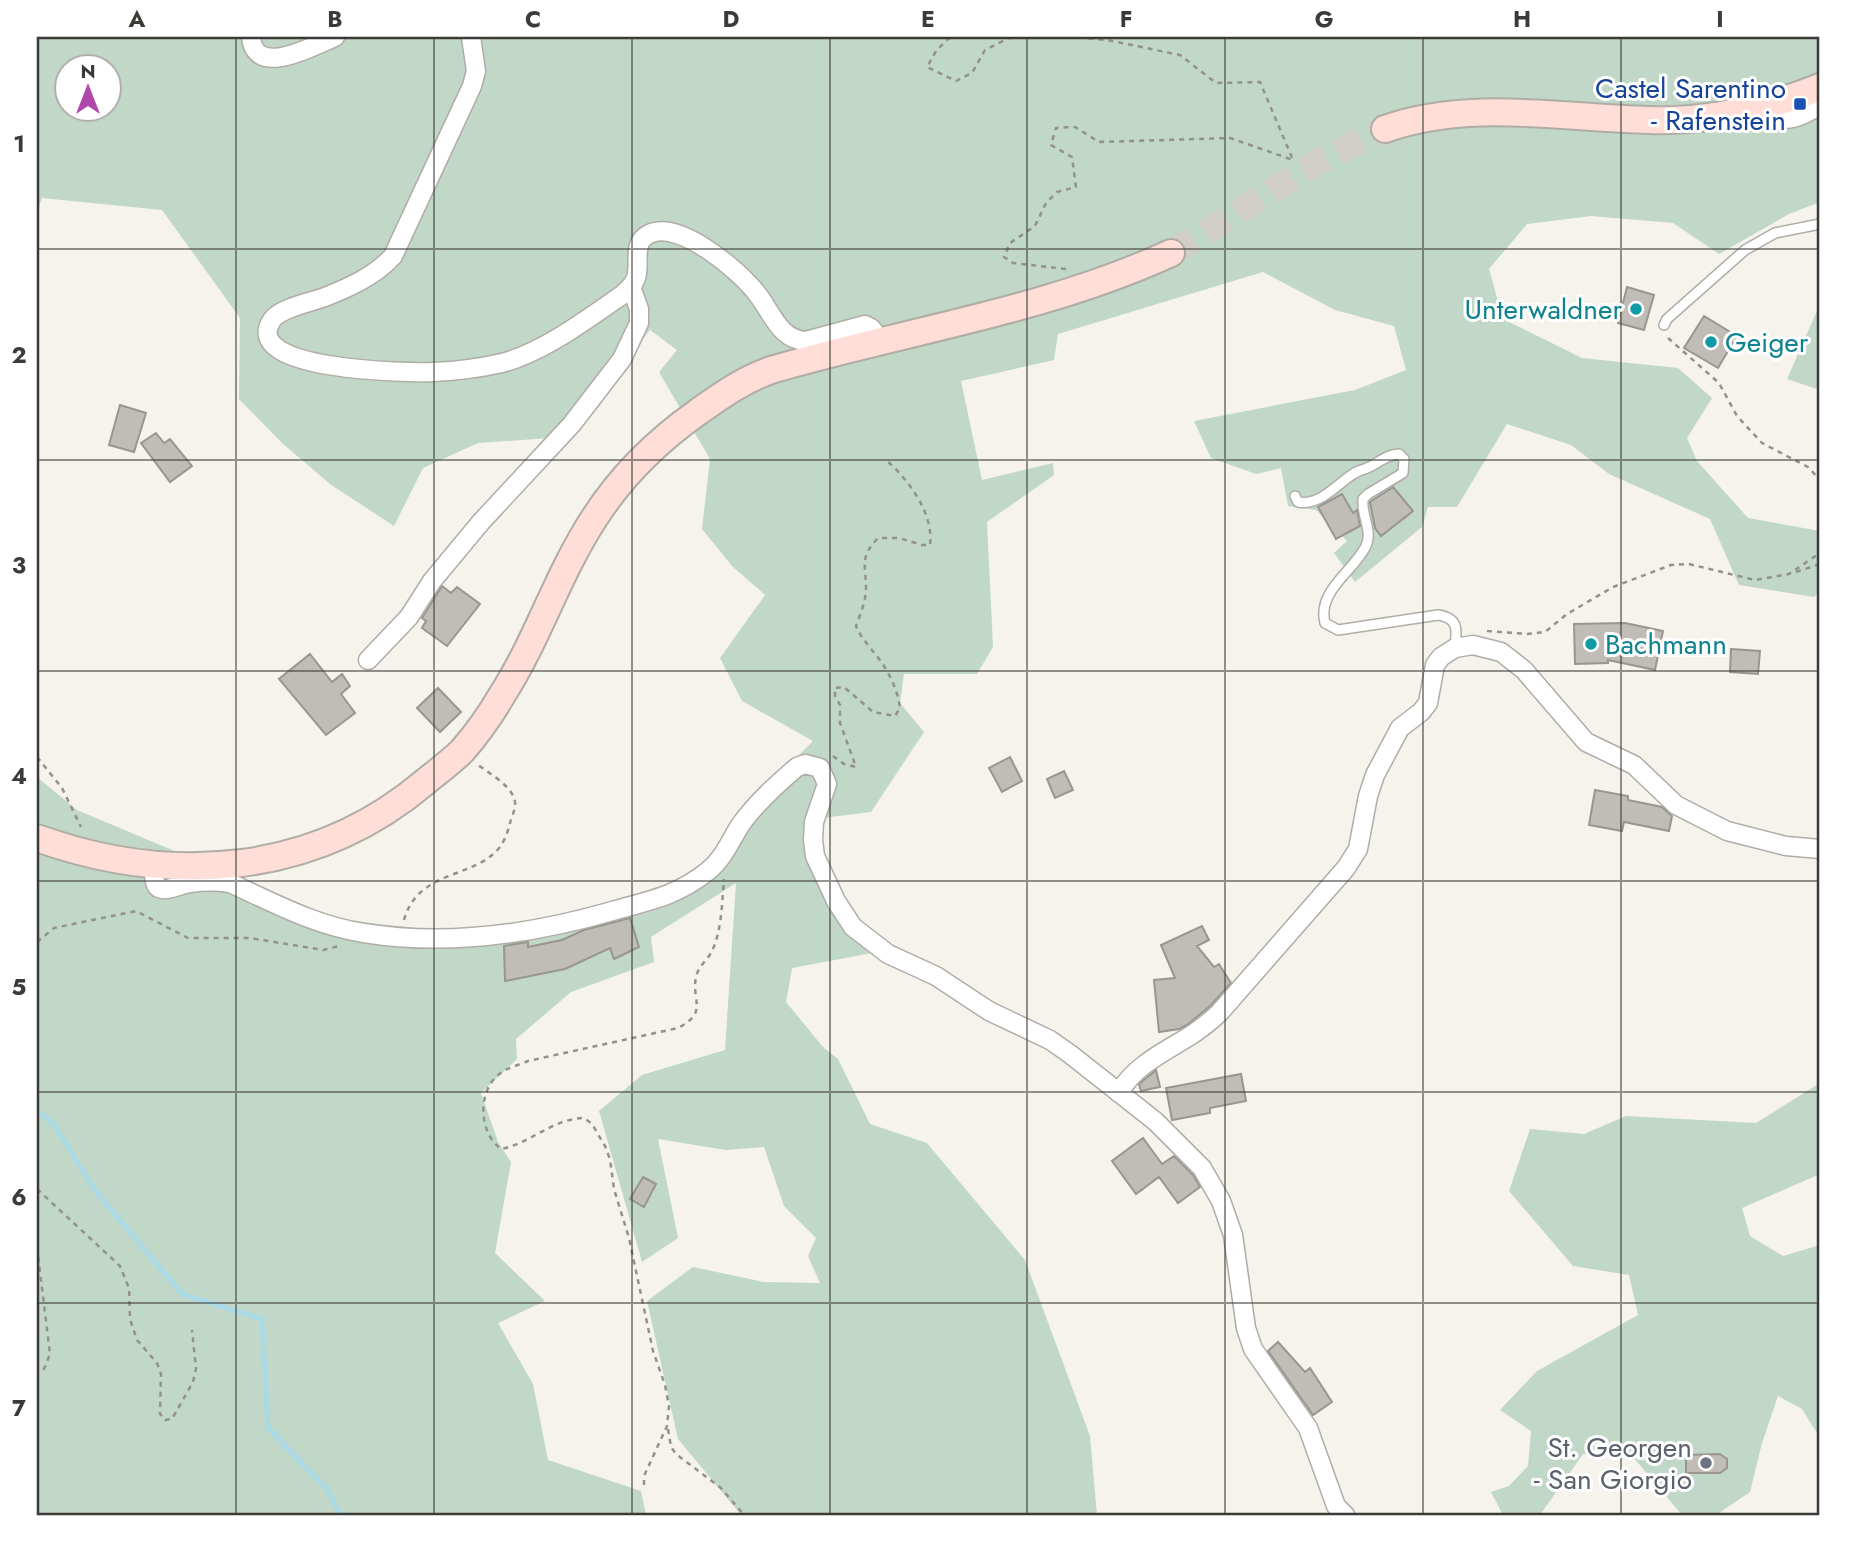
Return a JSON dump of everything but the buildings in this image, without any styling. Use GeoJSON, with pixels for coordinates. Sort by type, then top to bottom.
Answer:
{"type":"FeatureCollection","features":[{"type":"Feature","properties":{"kind":"main road"},"geometry":{"type":"LineString","coordinates":[[1385,129],[1409,121],[1466,113],[1651,121],[1710,118],[1760,108],[1820,87]]}},
{"type":"Feature","properties":{"kind":"main road"},"geometry":{"type":"LineString","coordinates":[[37,838],[155,866],[231,866],[272,859],[313,847],[357,829],[402,801],[461,751],[500,699],[523,661],[594,518],[630,470],[672,430],[739,382],[807,359],[1092,285],[1171,253]]}},
{"type":"Feature","properties":{"kind":"street"},"geometry":{"type":"LineString","coordinates":[[251,37],[251,44],[264,58],[289,56],[335,37]]}},
{"type":"Feature","properties":{"kind":"street"},"geometry":{"type":"LineString","coordinates":[[471,37],[475,71],[472,86],[393,256],[372,275],[324,297],[281,312],[272,320],[269,328],[271,341],[283,352],[294,357],[341,366],[410,372],[457,370],[504,362],[541,348],[610,304],[631,287],[636,278],[637,249],[640,241],[649,234],[674,232],[729,265],[757,294],[771,317],[788,336],[806,341],[865,325],[881,340]]}},
{"type":"Feature","properties":{"kind":"street"},"geometry":{"type":"LineString","coordinates":[[1760,108],[1781,120],[1800,116],[1820,105]]}},
{"type":"Feature","properties":{"kind":"street"},"geometry":{"type":"LineString","coordinates":[[369,660],[409,617],[432,581],[481,522],[572,424],[622,359],[639,323],[639,309],[631,287]]}},
{"type":"Feature","properties":{"kind":"street"},"geometry":{"type":"LineString","coordinates":[[1119,1093],[1126,1081],[1156,1056],[1197,1031],[1220,1012],[1346,868],[1358,849],[1368,796],[1375,775],[1400,728],[1428,703],[1435,665],[1441,657],[1464,646],[1501,652],[1524,670],[1586,742],[1634,765],[1676,805],[1727,831],[1786,845],[1820,849]]}},
{"type":"Feature","properties":{"kind":"street"},"geometry":{"type":"LineString","coordinates":[[155,866],[153,878],[155,885],[161,889],[170,890],[189,883],[230,883],[316,922],[363,933],[447,940],[502,935],[567,924],[676,893],[710,870],[728,850],[740,825],[761,800],[797,767],[804,764],[820,768],[827,784],[814,822],[815,856],[836,901],[853,927],[888,954],[936,976],[989,1011],[1050,1040],[1155,1121],[1202,1168],[1221,1201],[1233,1235],[1246,1328],[1252,1349],[1308,1428],[1336,1506],[1345,1515]]}},
{"type":"Feature","properties":{"kind":"lane"},"geometry":{"type":"LineString","coordinates":[[1664,325],[1667,319],[1745,250],[1775,233],[1820,224]]}},
{"type":"Feature","properties":{"kind":"lane"},"geometry":{"type":"LineString","coordinates":[[1295,496],[1298,502],[1307,504],[1318,500],[1356,472],[1392,454],[1399,454],[1405,459],[1403,473],[1363,499],[1369,530],[1366,547],[1327,597],[1322,612],[1325,623],[1338,630],[1446,616],[1451,618],[1464,646]]}},
{"type":"Feature","properties":{"kind":"path"},"geometry":{"type":"LineString","coordinates":[[950,37],[936,51],[927,67],[956,81],[972,73],[985,50],[1009,38],[1028,37]]}},
{"type":"Feature","properties":{"kind":"path"},"geometry":{"type":"LineString","coordinates":[[1072,37],[1107,40],[1180,55],[1216,83],[1259,82],[1293,160],[1230,138],[1099,142],[1075,127],[1056,128],[1051,145],[1072,157],[1076,187],[1057,192],[1046,203],[1035,226],[1010,243],[1004,257],[1013,263],[1072,270]]}},
{"type":"Feature","properties":{"kind":"path"},"geometry":{"type":"LineString","coordinates":[[1664,325],[1667,337],[1719,383],[1737,416],[1762,443],[1808,467],[1820,480]]}},
{"type":"Feature","properties":{"kind":"path"},"geometry":{"type":"LineString","coordinates":[[813,765],[812,759],[818,751],[831,754],[844,764],[856,767],[840,723],[840,705],[835,696],[835,688],[844,687],[873,712],[895,716],[900,708],[898,693],[889,674],[873,650],[860,637],[856,626],[866,590],[864,569],[867,549],[878,538],[899,538],[930,545],[932,530],[908,482],[886,460]]}},
{"type":"Feature","properties":{"kind":"path"},"geometry":{"type":"LineString","coordinates":[[1789,574],[1820,552]]}},
{"type":"Feature","properties":{"kind":"path"},"geometry":{"type":"LineString","coordinates":[[1464,646],[1481,632],[1491,630],[1527,634],[1545,632],[1567,614],[1613,587],[1671,565],[1689,564],[1755,580],[1789,574],[1820,564]]}},
{"type":"Feature","properties":{"kind":"path"},"geometry":{"type":"LineString","coordinates":[[402,937],[408,906],[420,893],[490,856],[500,847],[506,835],[515,804],[513,797],[509,790],[461,751]]}},
{"type":"Feature","properties":{"kind":"path"},"geometry":{"type":"LineString","coordinates":[[37,757],[62,788],[82,830]]}},
{"type":"Feature","properties":{"kind":"path"},"geometry":{"type":"LineString","coordinates":[[644,1485],[644,1476],[667,1426],[669,1406],[665,1385],[653,1352],[634,1257],[614,1189],[610,1159],[598,1133],[584,1118],[574,1118],[548,1127],[513,1146],[501,1149],[490,1137],[482,1105],[487,1090],[498,1075],[511,1068],[528,1061],[678,1028],[694,1017],[698,1008],[696,973],[712,951],[716,940],[729,861],[728,850]]}},
{"type":"Feature","properties":{"kind":"path"},"geometry":{"type":"LineString","coordinates":[[37,942],[54,928],[136,911],[188,938],[250,938],[323,950],[354,942],[363,933]]}},
{"type":"Feature","properties":{"kind":"path"},"geometry":{"type":"LineString","coordinates":[[37,1189],[120,1266],[129,1288],[130,1319],[138,1340],[157,1363],[161,1374],[160,1414],[165,1420],[172,1419],[193,1382],[196,1369],[192,1330]]}},
{"type":"Feature","properties":{"kind":"path"},"geometry":{"type":"LineString","coordinates":[[37,1247],[50,1354],[44,1369],[37,1370]]}},
{"type":"Feature","properties":{"kind":"path"},"geometry":{"type":"LineString","coordinates":[[667,1426],[671,1447],[676,1454],[721,1488],[744,1515]]}},
{"type":"Feature","properties":{"kind":"green space"},"geometry":{"type":"Polygon","coordinates":[[[37,37],[1820,37],[1820,202],[1789,214],[1719,254],[1673,223],[1591,216],[1527,224],[1489,269],[1503,319],[1582,358],[1678,368],[1712,398],[1687,438],[1697,461],[1748,518],[1820,531],[1820,591],[1814,597],[1739,585],[1710,519],[1609,474],[1571,445],[1507,424],[1457,507],[1428,507],[1422,527],[1355,582],[1334,553],[1347,541],[1316,510],[1288,506],[1281,468],[1256,474],[1211,458],[1194,421],[1355,390],[1406,370],[1394,326],[1335,310],[1263,272],[1058,334],[1054,360],[961,381],[982,480],[1053,463],[1054,475],[987,522],[993,647],[977,674],[904,674],[900,703],[924,732],[871,812],[822,818],[824,863],[872,953],[792,968],[786,1002],[823,1047],[838,1059],[870,1124],[927,1143],[1025,1260],[1090,1436],[1097,1515],[741,1515],[678,1439],[647,1301],[693,1267],[764,1282],[820,1283],[808,1256],[816,1238],[784,1206],[764,1147],[726,1150],[658,1139],[678,1238],[642,1262],[599,1111],[642,1075],[725,1050],[736,883],[651,937],[654,962],[571,992],[516,1039],[517,1059],[481,1093],[498,1142],[511,1162],[495,1253],[545,1301],[498,1323],[533,1384],[548,1460],[641,1491],[646,1515],[37,1515],[37,777],[77,810],[339,920],[447,931],[557,919],[653,895],[707,861],[734,821],[813,741],[742,701],[720,658],[765,595],[732,566],[702,529],[710,459],[659,372],[677,350],[650,330],[565,437],[478,443],[423,468],[394,526],[330,484],[282,443],[239,399],[240,318],[162,210],[42,198],[37,212],[37,37]]]}},
{"type":"Feature","properties":{"kind":"green space"},"geometry":{"type":"Polygon","coordinates":[[[1820,304],[1820,390],[1787,379],[1820,304]]]}},
{"type":"Feature","properties":{"kind":"green space"},"geometry":{"type":"Polygon","coordinates":[[[1820,1083],[1820,1174],[1742,1208],[1750,1236],[1783,1256],[1820,1245],[1820,1438],[1802,1409],[1778,1396],[1762,1443],[1750,1492],[1716,1515],[1682,1515],[1628,1451],[1583,1454],[1540,1515],[1503,1515],[1491,1492],[1509,1486],[1528,1466],[1531,1431],[1500,1410],[1537,1371],[1638,1315],[1629,1275],[1573,1266],[1509,1191],[1530,1129],[1584,1134],[1626,1116],[1756,1123],[1820,1083]]]}},
{"type":"Feature","properties":{"kind":"waterway"},"geometry":{"type":"LineString","coordinates":[[37,1110],[55,1126],[94,1189],[182,1294],[262,1319],[268,1428],[327,1489],[340,1515]]}},
{"type":"Feature","properties":{"kind":"tunnel"},"geometry":{"type":"LineString","coordinates":[[1171,253],[1325,158],[1385,129]]}},
{"type":"Feature","properties":{"kind":"place","name":"Castel Sarentino - Rafenstein"},"geometry":{"type":"Point","coordinates":[1800,104]}},
{"type":"Feature","properties":{"kind":"place","name":"Unterwaldner"},"geometry":{"type":"Point","coordinates":[1636,309]}},
{"type":"Feature","properties":{"kind":"place","name":"Geiger"},"geometry":{"type":"Point","coordinates":[1711,342]}},
{"type":"Feature","properties":{"kind":"place","name":"Bachmann"},"geometry":{"type":"Point","coordinates":[1591,644]}},
{"type":"Feature","properties":{"kind":"place","name":"St. Georgen - San Giorgio"},"geometry":{"type":"Point","coordinates":[1706,1463]}}]}
